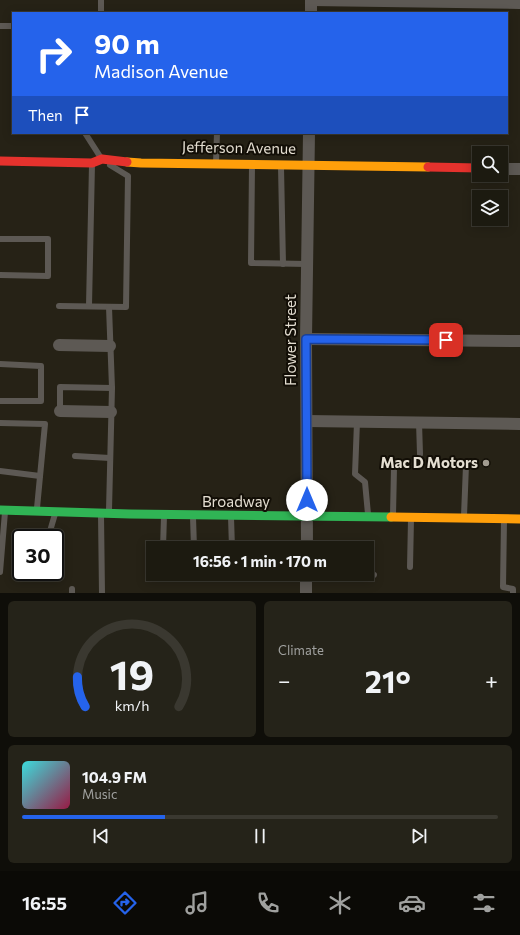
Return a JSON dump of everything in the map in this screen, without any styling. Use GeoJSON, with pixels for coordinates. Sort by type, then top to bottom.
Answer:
{"type":"FeatureCollection","features":[{"type":"Feature","properties":{"kind":"main road","name":"Jefferson Avenue"},"geometry":{"type":"LineString","coordinates":[[0,161],[92,163],[102,159],[141,163],[472,168]]}},
{"type":"Feature","properties":{"kind":"main road","name":"Broadway"},"geometry":{"type":"LineString","coordinates":[[3,511],[193,516],[231,515],[520,518]]}},
{"type":"Feature","properties":{"kind":"street"},"geometry":{"type":"LineString","coordinates":[[310,12],[311,0],[520,3]]}},
{"type":"Feature","properties":{"kind":"street","name":"Flower Street"},"geometry":{"type":"LineString","coordinates":[[307,541],[306,339],[309,134]]}},
{"type":"Feature","properties":{"kind":"street"},"geometry":{"type":"LineString","coordinates":[[508,169],[520,169]]}},
{"type":"Feature","properties":{"kind":"street"},"geometry":{"type":"LineString","coordinates":[[306,339],[520,341]]}},
{"type":"Feature","properties":{"kind":"street"},"geometry":{"type":"LineString","coordinates":[[59,345],[110,346]]}},
{"type":"Feature","properties":{"kind":"street"},"geometry":{"type":"LineString","coordinates":[[60,411],[111,412]]}},
{"type":"Feature","properties":{"kind":"street"},"geometry":{"type":"LineString","coordinates":[[307,421],[520,424]]}},
{"type":"Feature","properties":{"kind":"street"},"geometry":{"type":"LineString","coordinates":[[306,581],[306,593]]}},
{"type":"Feature","properties":{"kind":"lane"},"geometry":{"type":"LineString","coordinates":[[101,0],[101,12]]}},
{"type":"Feature","properties":{"kind":"lane"},"geometry":{"type":"LineString","coordinates":[[0,26],[12,26]]}},
{"type":"Feature","properties":{"kind":"lane"},"geometry":{"type":"LineString","coordinates":[[59,306],[126,307],[128,176],[102,159],[86,134]]}},
{"type":"Feature","properties":{"kind":"lane"},"geometry":{"type":"LineString","coordinates":[[216,164],[217,134]]}},
{"type":"Feature","properties":{"kind":"lane"},"geometry":{"type":"LineString","coordinates":[[90,306],[92,163]]}},
{"type":"Feature","properties":{"kind":"lane"},"geometry":{"type":"LineString","coordinates":[[252,165],[250,263],[307,264]]}},
{"type":"Feature","properties":{"kind":"lane"},"geometry":{"type":"LineString","coordinates":[[281,165],[283,264]]}},
{"type":"Feature","properties":{"kind":"lane"},"geometry":{"type":"LineString","coordinates":[[0,239],[48,239],[48,276],[0,275]]}},
{"type":"Feature","properties":{"kind":"lane"},"geometry":{"type":"LineString","coordinates":[[102,593],[105,514],[110,458],[112,388],[109,307]]}},
{"type":"Feature","properties":{"kind":"lane"},"geometry":{"type":"LineString","coordinates":[[0,364],[41,366],[41,401],[0,401]]}},
{"type":"Feature","properties":{"kind":"lane"},"geometry":{"type":"LineString","coordinates":[[60,411],[60,387],[112,388]]}},
{"type":"Feature","properties":{"kind":"lane"},"geometry":{"type":"LineString","coordinates":[[357,422],[356,474],[365,482],[368,516]]}},
{"type":"Feature","properties":{"kind":"lane"},"geometry":{"type":"LineString","coordinates":[[419,422],[420,454]]}},
{"type":"Feature","properties":{"kind":"lane"},"geometry":{"type":"LineString","coordinates":[[0,423],[45,424],[37,512]]}},
{"type":"Feature","properties":{"kind":"lane"},"geometry":{"type":"LineString","coordinates":[[75,456],[110,458]]}},
{"type":"Feature","properties":{"kind":"lane"},"geometry":{"type":"LineString","coordinates":[[464,518],[466,465]]}},
{"type":"Feature","properties":{"kind":"lane"},"geometry":{"type":"LineString","coordinates":[[393,517],[394,468]]}},
{"type":"Feature","properties":{"kind":"lane"},"geometry":{"type":"LineString","coordinates":[[0,471],[40,476]]}},
{"type":"Feature","properties":{"kind":"lane"},"geometry":{"type":"LineString","coordinates":[[0,572],[3,511]]}},
{"type":"Feature","properties":{"kind":"lane"},"geometry":{"type":"LineString","coordinates":[[50,529],[55,512]]}},
{"type":"Feature","properties":{"kind":"lane"},"geometry":{"type":"LineString","coordinates":[[163,541],[164,515]]}},
{"type":"Feature","properties":{"kind":"lane"},"geometry":{"type":"LineString","coordinates":[[231,515],[232,541]]}},
{"type":"Feature","properties":{"kind":"lane"},"geometry":{"type":"LineString","coordinates":[[193,516],[194,541]]}},
{"type":"Feature","properties":{"kind":"lane"},"geometry":{"type":"LineString","coordinates":[[410,567],[411,517]]}},
{"type":"Feature","properties":{"kind":"lane"},"geometry":{"type":"LineString","coordinates":[[504,518],[503,587],[513,589],[513,593]]}},
{"type":"Feature","properties":{"kind":"traffic: fast"},"geometry":{"type":"LineString","coordinates":[[0,510],[130,514],[391,517]]}},
{"type":"Feature","properties":{"kind":"traffic: slow"},"geometry":{"type":"LineString","coordinates":[[127,162],[428,167]]}},
{"type":"Feature","properties":{"kind":"traffic: slow"},"geometry":{"type":"LineString","coordinates":[[391,517],[520,519]]}},
{"type":"Feature","properties":{"kind":"traffic: jam"},"geometry":{"type":"LineString","coordinates":[[0,161],[92,163],[102,159],[127,162]]}},
{"type":"Feature","properties":{"kind":"traffic: jam"},"geometry":{"type":"LineString","coordinates":[[428,167],[472,168]]}},
{"type":"Feature","properties":{"kind":"place","name":"Mac D Motors"},"geometry":{"type":"Point","coordinates":[486,463]}},
{"type":"Feature","properties":{"kind":"route"},"geometry":{"type":"LineString","coordinates":[[307,500],[306,339],[446,340]]}}]}
